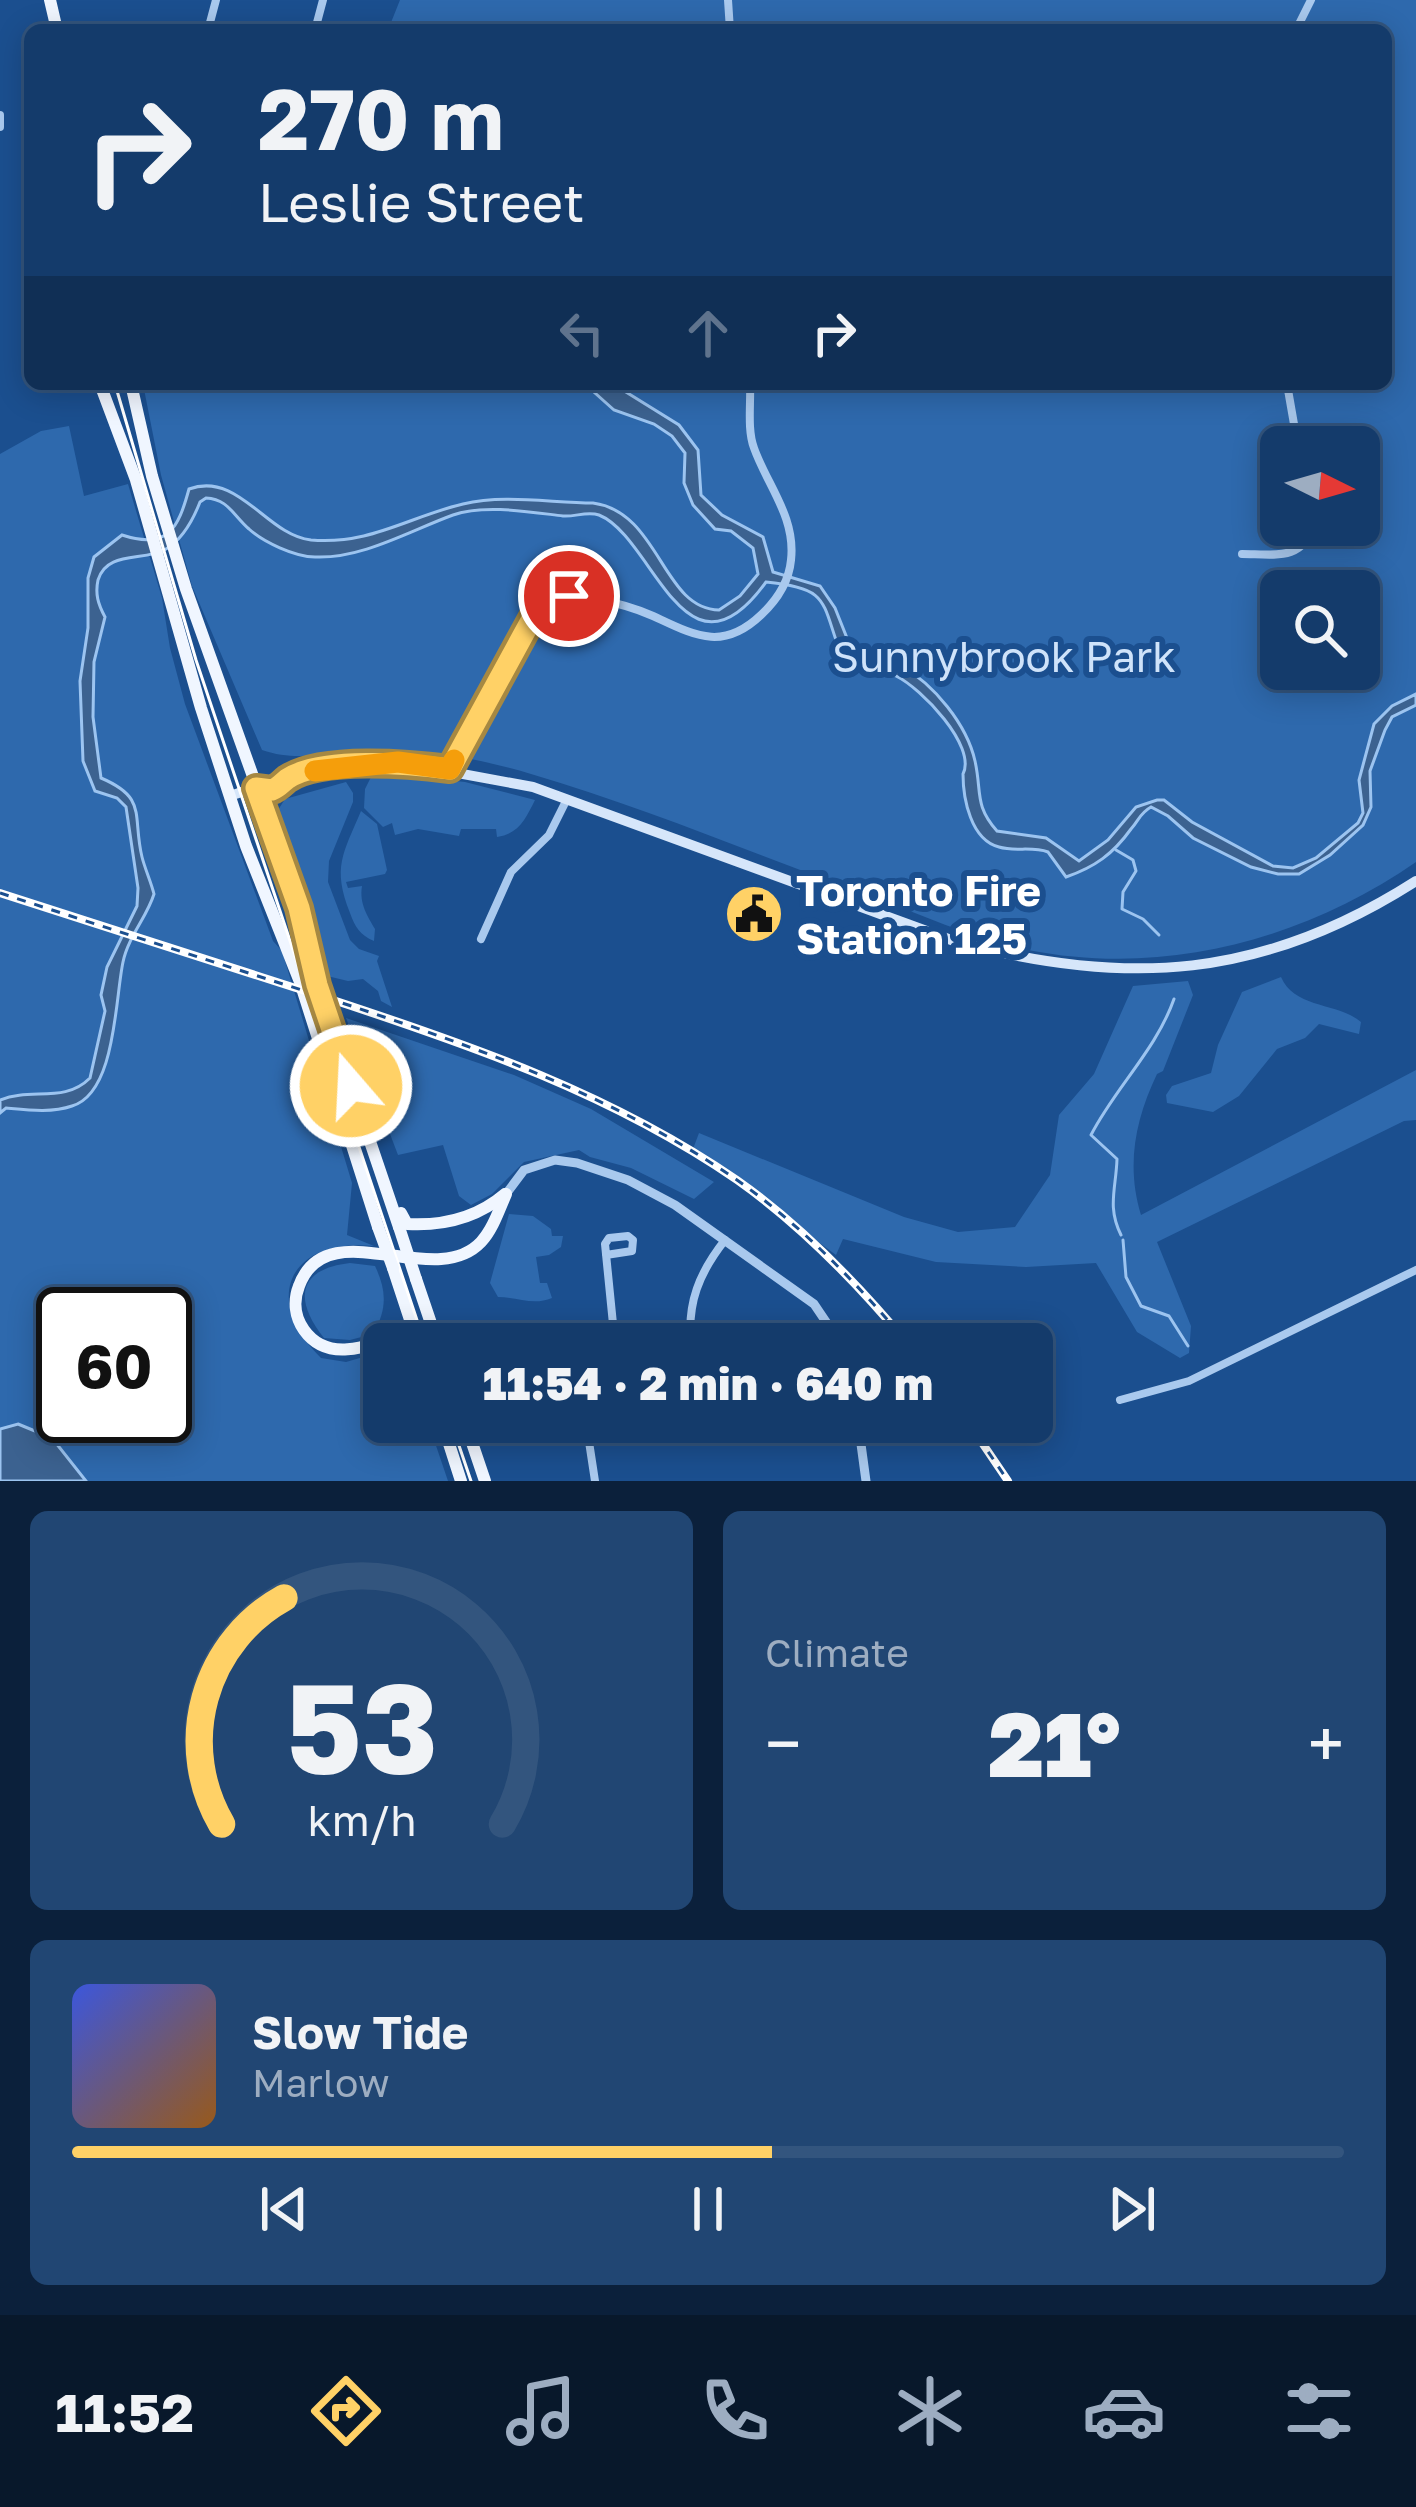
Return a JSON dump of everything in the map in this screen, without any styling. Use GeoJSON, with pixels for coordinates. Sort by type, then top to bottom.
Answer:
{"type":"FeatureCollection","features":[{"type":"Feature","properties":{"kind":"main road"},"geometry":{"type":"LineString","coordinates":[[102,390],[136,480],[201,708],[275,924],[300,982],[411,1323]]}},
{"type":"Feature","properties":{"kind":"main road"},"geometry":{"type":"LineString","coordinates":[[132,390],[186,589],[299,908],[317,985],[431,1323]]}},
{"type":"Feature","properties":{"kind":"main road"},"geometry":{"type":"LineString","coordinates":[[232,795],[265,780],[356,764],[398,762],[450,769],[533,787],[954,940],[1008,956],[1109,970],[1180,968],[1283,948],[1367,912],[1416,881]]}},
{"type":"Feature","properties":{"kind":"main road"},"geometry":{"type":"LineString","coordinates":[[367,1131],[407,1223],[452,1222],[506,1193]]}},
{"type":"Feature","properties":{"kind":"main road"},"geometry":{"type":"LineString","coordinates":[[363,1346],[331,1349],[301,1326],[298,1288],[308,1270],[332,1255],[368,1252],[444,1261],[466,1254],[488,1233],[506,1193]]}},
{"type":"Feature","properties":{"kind":"main road"},"geometry":{"type":"LineString","coordinates":[[449,1443],[461,1481]]}},
{"type":"Feature","properties":{"kind":"main road"},"geometry":{"type":"LineString","coordinates":[[472,1443],[485,1481]]}},
{"type":"Feature","properties":{"kind":"street"},"geometry":{"type":"LineString","coordinates":[[0,115],[0,127]]}},
{"type":"Feature","properties":{"kind":"street"},"geometry":{"type":"LineString","coordinates":[[450,769],[522,634],[549,602],[569,596],[607,601],[642,611],[692,635],[713,638],[752,623],[783,586],[792,552],[789,530],[771,479],[753,447],[750,390]]}},
{"type":"Feature","properties":{"kind":"street"},"geometry":{"type":"LineString","coordinates":[[1288,390],[1294,426]]}},
{"type":"Feature","properties":{"kind":"street"},"geometry":{"type":"LineString","coordinates":[[1242,554],[1287,554],[1301,546]]}},
{"type":"Feature","properties":{"kind":"street"},"geometry":{"type":"LineString","coordinates":[[481,939],[512,872],[549,835],[567,799]]}},
{"type":"Feature","properties":{"kind":"street"},"geometry":{"type":"LineString","coordinates":[[506,1193],[524,1170],[545,1162],[566,1160],[628,1180],[656,1193],[814,1304],[827,1323]]}},
{"type":"Feature","properties":{"kind":"street"},"geometry":{"type":"LineString","coordinates":[[692,1323],[692,1300],[701,1275],[725,1240]]}},
{"type":"Feature","properties":{"kind":"street"},"geometry":{"type":"LineString","coordinates":[[606,1255],[613,1323]]}},
{"type":"Feature","properties":{"kind":"street"},"geometry":{"type":"LineString","coordinates":[[1120,1400],[1189,1381],[1416,1270]]}},
{"type":"Feature","properties":{"kind":"street"},"geometry":{"type":"LineString","coordinates":[[589,1443],[595,1481]]}},
{"type":"Feature","properties":{"kind":"street"},"geometry":{"type":"LineString","coordinates":[[860,1443],[866,1481]]}},
{"type":"Feature","properties":{"kind":"green space","name":"Sunnybrook Park"},"geometry":{"type":"Polygon","coordinates":[[[400,0],[1416,0],[1416,862],[1327,912],[1231,945],[1131,959],[1079,957],[1028,950],[969,933],[660,817],[512,769],[417,752],[363,750],[291,756],[262,750],[192,586],[161,475],[144,390],[1392,390],[1392,24],[390,24],[400,0]]]}},
{"type":"Feature","properties":{"kind":"green space"},"geometry":{"type":"Polygon","coordinates":[[[69,426],[84,496],[128,484],[162,598],[185,704],[273,941],[282,951],[352,1183],[347,1235],[374,1246],[345,1246],[304,1262],[293,1276],[292,1314],[302,1336],[321,1358],[346,1362],[363,1357],[363,1443],[435,1443],[448,1481],[0,1481],[0,454],[41,431],[69,426]]]}},
{"type":"Feature","properties":{"kind":"green space"},"geometry":{"type":"Polygon","coordinates":[[[393,774],[465,782],[535,800],[521,824],[497,837],[496,829],[461,829],[459,836],[418,829],[395,835],[392,823],[383,827],[364,808],[371,777],[393,774]]]}},
{"type":"Feature","properties":{"kind":"green space"},"geometry":{"type":"Polygon","coordinates":[[[346,782],[353,802],[329,861],[328,882],[350,940],[379,956],[392,1007],[363,979],[323,975],[315,919],[278,810],[285,799],[346,782]]]}},
{"type":"Feature","properties":{"kind":"green space"},"geometry":{"type":"Polygon","coordinates":[[[361,811],[377,824],[387,870],[346,882],[348,888],[362,886],[374,941],[356,926],[342,884],[345,850],[361,811]]]}},
{"type":"Feature","properties":{"kind":"green space"},"geometry":{"type":"Polygon","coordinates":[[[1281,977],[1296,995],[1361,1022],[1359,1034],[1319,1024],[1305,1038],[1277,1049],[1239,1096],[1213,1112],[1167,1103],[1172,1086],[1211,1073],[1242,992],[1281,977]]]}},
{"type":"Feature","properties":{"kind":"green space"},"geometry":{"type":"Polygon","coordinates":[[[1188,981],[1193,995],[1138,1126],[1134,1179],[1141,1215],[1416,1070],[1416,1120],[1404,1121],[1157,1242],[1191,1326],[1189,1353],[1180,1358],[1137,1332],[1096,1263],[1026,1267],[936,1262],[843,1239],[836,1255],[693,1149],[699,1133],[904,1217],[958,1232],[1015,1227],[1050,1175],[1059,1115],[1094,1074],[1133,986],[1188,981]]]}},
{"type":"Feature","properties":{"kind":"green space"},"geometry":{"type":"Polygon","coordinates":[[[346,1018],[514,1075],[591,1109],[714,1182],[694,1199],[631,1168],[579,1150],[524,1162],[492,1194],[471,1205],[459,1196],[443,1145],[398,1155],[346,1018]]]}},
{"type":"Feature","properties":{"kind":"green space"},"geometry":{"type":"Polygon","coordinates":[[[509,1214],[533,1216],[551,1229],[552,1236],[563,1236],[561,1247],[536,1257],[540,1283],[547,1283],[552,1298],[498,1297],[490,1283],[509,1214]]]}},
{"type":"Feature","properties":{"kind":"green space"},"geometry":{"type":"Polygon","coordinates":[[[333,1266],[375,1266],[383,1309],[378,1323],[363,1323],[363,1337],[324,1338],[308,1311],[306,1288],[311,1279],[333,1266]]]}},
{"type":"Feature","properties":{"kind":"shaded area"},"geometry":{"type":"Polygon","coordinates":[[[592,390],[623,390],[679,425],[698,450],[701,495],[722,515],[763,537],[773,572],[820,586],[849,643],[901,666],[937,694],[971,747],[982,806],[997,831],[1046,838],[1079,861],[1108,840],[1136,807],[1164,800],[1192,822],[1273,866],[1293,868],[1316,858],[1358,823],[1363,813],[1359,780],[1374,724],[1392,706],[1416,694],[1416,705],[1392,717],[1385,730],[1370,771],[1371,807],[1363,825],[1330,855],[1299,874],[1278,874],[1251,867],[1193,838],[1151,807],[1110,853],[1066,877],[1048,852],[999,847],[982,836],[967,806],[965,762],[955,734],[907,683],[841,654],[826,610],[802,588],[766,582],[738,612],[713,622],[692,616],[673,599],[619,529],[599,515],[493,509],[466,512],[368,549],[315,557],[271,544],[225,505],[206,498],[172,545],[109,564],[98,580],[105,617],[94,662],[93,717],[101,778],[132,801],[154,894],[125,953],[105,1064],[86,1098],[72,1106],[6,1108],[0,1113],[0,1100],[69,1091],[90,1078],[105,1011],[101,995],[107,967],[137,906],[126,807],[117,798],[95,791],[83,761],[80,681],[88,628],[88,578],[94,557],[122,535],[150,540],[169,533],[189,489],[207,486],[238,496],[280,527],[311,540],[371,534],[479,501],[593,503],[633,523],[685,594],[719,610],[740,596],[758,574],[753,548],[731,531],[715,529],[693,505],[684,483],[685,453],[672,436],[614,410],[592,390]]]}},
{"type":"Feature","properties":{"kind":"shaded area"},"geometry":{"type":"Polygon","coordinates":[[[18,1424],[36,1431],[36,1443],[56,1443],[86,1481],[0,1481],[0,1429],[18,1424]]]}},
{"type":"Feature","properties":{"kind":"waterway"},"geometry":{"type":"LineString","coordinates":[[1116,850],[1133,860],[1136,871],[1123,892],[1122,909],[1143,919],[1159,935]]}},
{"type":"Feature","properties":{"kind":"waterway"},"geometry":{"type":"LineString","coordinates":[[1121,1235],[1113,1207],[1117,1159],[1091,1135],[1157,1035],[1174,999]]}},
{"type":"Feature","properties":{"kind":"waterway"},"geometry":{"type":"LineString","coordinates":[[1123,1240],[1126,1277],[1141,1306],[1169,1316],[1188,1346]]}},
{"type":"Feature","properties":{"kind":"tram line"},"geometry":{"type":"LineString","coordinates":[[117,390],[196,660],[418,1323]]}},
{"type":"Feature","properties":{"kind":"tram line"},"geometry":{"type":"LineString","coordinates":[[458,1443],[471,1481]]}},
{"type":"Feature","properties":{"kind":"railway"},"geometry":{"type":"LineString","coordinates":[[0,893],[436,1035],[591,1097],[737,1180],[806,1236],[889,1323]]}},
{"type":"Feature","properties":{"kind":"railway"},"geometry":{"type":"LineString","coordinates":[[982,1443],[1008,1481]]}},
{"type":"Feature","properties":{"kind":"slow traffic"},"geometry":{"type":"LineString","coordinates":[[315,771],[398,762],[450,769],[454,760]]}},
{"type":"Feature","properties":{"kind":"place","name":"Toronto Fire Station 125"},"geometry":{"type":"Point","coordinates":[754,914]}},
{"type":"Feature","properties":{"kind":"route"},"geometry":{"type":"LineString","coordinates":[[351,1086],[317,985],[299,908],[256,788],[268,791],[309,772],[356,764],[398,762],[450,769],[533,617],[549,602],[569,596]]}}]}
